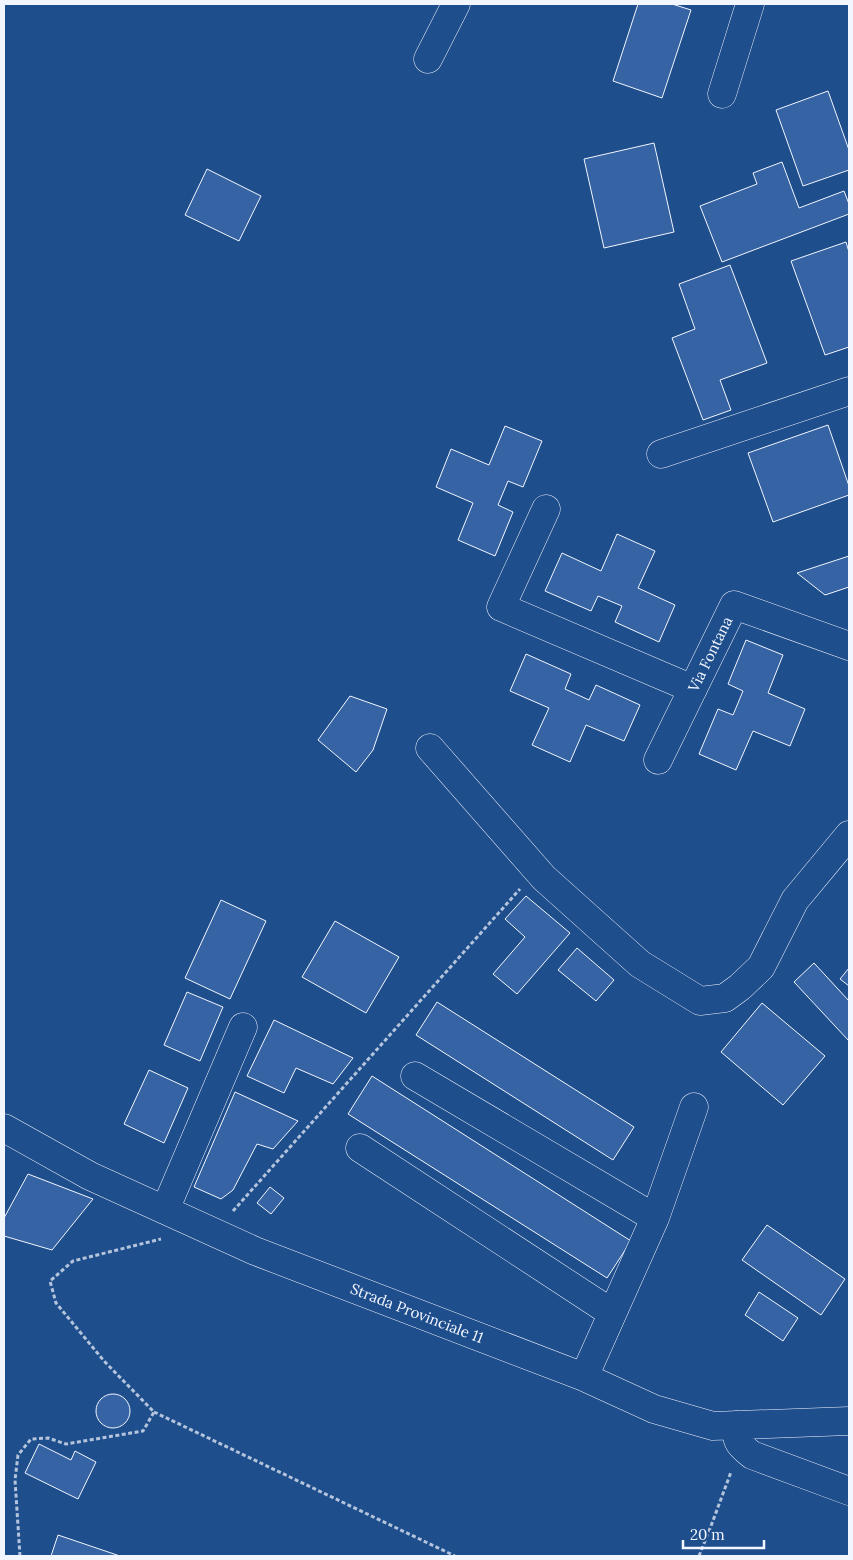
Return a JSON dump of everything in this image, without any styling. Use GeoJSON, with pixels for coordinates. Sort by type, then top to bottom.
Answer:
{"type":"FeatureCollection","features":[{"type":"Feature","properties":{"kind":"street"},"geometry":{"type":"LineString","coordinates":[[428,59],[456,4]]}},
{"type":"Feature","properties":{"kind":"street"},"geometry":{"type":"LineString","coordinates":[[722,94],[750,4]]}},
{"type":"Feature","properties":{"kind":"street"},"geometry":{"type":"LineString","coordinates":[[661,454],[849,391]]}},
{"type":"Feature","properties":{"kind":"street"},"geometry":{"type":"LineString","coordinates":[[546,509],[501,607],[693,689]]}},
{"type":"Feature","properties":{"kind":"street","name":"Via Fontana"},"geometry":{"type":"LineString","coordinates":[[658,760],[734,605],[849,646]]}},
{"type":"Feature","properties":{"kind":"street"},"geometry":{"type":"LineString","coordinates":[[430,748],[544,878],[640,964],[700,1001],[724,998],[740,988],[761,967],[796,900],[849,835]]}},
{"type":"Feature","properties":{"kind":"street"},"geometry":{"type":"LineString","coordinates":[[165,1210],[243,1026]]}},
{"type":"Feature","properties":{"kind":"street"},"geometry":{"type":"LineString","coordinates":[[415,1076],[655,1218]]}},
{"type":"Feature","properties":{"kind":"street"},"geometry":{"type":"LineString","coordinates":[[584,1377],[655,1218],[694,1107]]}},
{"type":"Feature","properties":{"kind":"street","name":"Strada Provinciale 11"},"geometry":{"type":"LineString","coordinates":[[4,1128],[90,1176],[256,1251],[584,1377],[654,1409],[738,1435],[849,1421]]}},
{"type":"Feature","properties":{"kind":"street"},"geometry":{"type":"LineString","coordinates":[[360,1148],[612,1313]]}},
{"type":"Feature","properties":{"kind":"street"},"geometry":{"type":"LineString","coordinates":[[738,1435],[752,1455],[849,1491]]}},
{"type":"Feature","properties":{"kind":"path"},"geometry":{"type":"LineString","coordinates":[[456,1556],[154,1412],[104,1361],[56,1303],[50,1281],[73,1261],[207,1229],[537,870]]}},
{"type":"Feature","properties":{"kind":"path"},"geometry":{"type":"LineString","coordinates":[[20,1556],[14,1480],[18,1455],[31,1439],[48,1438],[66,1444],[143,1431],[154,1412]]}},
{"type":"Feature","properties":{"kind":"path"},"geometry":{"type":"LineString","coordinates":[[699,1556],[712,1526],[738,1435]]}},
{"type":"Feature","properties":{"kind":"building"},"geometry":{"type":"Polygon","coordinates":[[[638,4],[672,4],[691,10],[662,98],[613,81],[638,4]]]}},
{"type":"Feature","properties":{"kind":"building"},"geometry":{"type":"Polygon","coordinates":[[[828,91],[849,150],[849,170],[803,186],[776,110],[828,91]]]}},
{"type":"Feature","properties":{"kind":"building"},"geometry":{"type":"Polygon","coordinates":[[[654,143],[674,232],[604,248],[584,159],[654,143]]]}},
{"type":"Feature","properties":{"kind":"building"},"geometry":{"type":"Polygon","coordinates":[[[782,162],[799,208],[844,191],[849,204],[849,214],[722,262],[700,206],[757,184],[753,173],[782,162]]]}},
{"type":"Feature","properties":{"kind":"building"},"geometry":{"type":"Polygon","coordinates":[[[207,169],[261,196],[239,241],[185,215],[207,169]]]}},
{"type":"Feature","properties":{"kind":"building"},"geometry":{"type":"Polygon","coordinates":[[[846,242],[849,252],[849,347],[825,355],[791,261],[846,242]]]}},
{"type":"Feature","properties":{"kind":"building"},"geometry":{"type":"Polygon","coordinates":[[[730,265],[767,363],[720,380],[731,410],[703,420],[672,338],[695,329],[679,284],[730,265]]]}},
{"type":"Feature","properties":{"kind":"building"},"geometry":{"type":"Polygon","coordinates":[[[828,425],[849,486],[849,495],[773,522],[748,453],[828,425]]]}},
{"type":"Feature","properties":{"kind":"building"},"geometry":{"type":"Polygon","coordinates":[[[505,426],[542,441],[523,487],[508,481],[498,505],[513,512],[495,556],[458,540],[473,503],[436,487],[451,449],[489,465],[505,426]]]}},
{"type":"Feature","properties":{"kind":"building"},"geometry":{"type":"Polygon","coordinates":[[[617,534],[655,551],[638,588],[675,605],[659,642],[615,622],[622,606],[598,596],[591,611],[545,591],[562,553],[601,571],[617,534]]]}},
{"type":"Feature","properties":{"kind":"building"},"geometry":{"type":"Polygon","coordinates":[[[849,556],[849,587],[825,595],[797,573],[849,556]]]}},
{"type":"Feature","properties":{"kind":"building"},"geometry":{"type":"Polygon","coordinates":[[[746,640],[783,655],[768,693],[805,709],[790,746],[753,731],[736,770],[699,754],[718,709],[733,715],[743,691],[728,684],[746,640]]]}},
{"type":"Feature","properties":{"kind":"building"},"geometry":{"type":"Polygon","coordinates":[[[526,654],[571,674],[565,689],[589,700],[596,685],[640,705],[624,741],[586,725],[570,762],[532,745],[549,708],[510,691],[526,654]]]}},
{"type":"Feature","properties":{"kind":"building"},"geometry":{"type":"Polygon","coordinates":[[[350,696],[387,709],[373,750],[356,772],[318,740],[350,696]]]}},
{"type":"Feature","properties":{"kind":"building"},"geometry":{"type":"Polygon","coordinates":[[[526,896],[570,933],[517,994],[493,974],[525,937],[505,919],[526,896]]]}},
{"type":"Feature","properties":{"kind":"building"},"geometry":{"type":"Polygon","coordinates":[[[221,900],[266,921],[230,999],[185,978],[221,900]]]}},
{"type":"Feature","properties":{"kind":"building"},"geometry":{"type":"Polygon","coordinates":[[[335,921],[399,957],[366,1013],[302,977],[335,921]]]}},
{"type":"Feature","properties":{"kind":"building"},"geometry":{"type":"Polygon","coordinates":[[[577,948],[614,980],[596,1001],[558,970],[577,948]]]}},
{"type":"Feature","properties":{"kind":"building"},"geometry":{"type":"Polygon","coordinates":[[[814,963],[849,1001],[849,1041],[794,982],[814,963]]]}},
{"type":"Feature","properties":{"kind":"building"},"geometry":{"type":"Polygon","coordinates":[[[849,968],[849,986],[840,979],[849,968]]]}},
{"type":"Feature","properties":{"kind":"building"},"geometry":{"type":"Polygon","coordinates":[[[187,992],[223,1007],[200,1061],[164,1045],[187,992]]]}},
{"type":"Feature","properties":{"kind":"building"},"geometry":{"type":"Polygon","coordinates":[[[437,1002],[634,1127],[613,1160],[416,1035],[437,1002]]]}},
{"type":"Feature","properties":{"kind":"building"},"geometry":{"type":"Polygon","coordinates":[[[762,1003],[825,1056],[783,1105],[721,1052],[762,1003]]]}},
{"type":"Feature","properties":{"kind":"building"},"geometry":{"type":"Polygon","coordinates":[[[274,1020],[353,1058],[333,1084],[296,1068],[284,1093],[247,1076],[274,1020]]]}},
{"type":"Feature","properties":{"kind":"building"},"geometry":{"type":"Polygon","coordinates":[[[149,1070],[188,1088],[164,1143],[124,1124],[149,1070]]]}},
{"type":"Feature","properties":{"kind":"building"},"geometry":{"type":"Polygon","coordinates":[[[372,1076],[631,1241],[607,1278],[348,1114],[372,1076]]]}},
{"type":"Feature","properties":{"kind":"building"},"geometry":{"type":"Polygon","coordinates":[[[235,1092],[298,1121],[273,1149],[257,1144],[233,1190],[221,1199],[194,1187],[235,1092]]]}},
{"type":"Feature","properties":{"kind":"building"},"geometry":{"type":"Polygon","coordinates":[[[28,1174],[93,1199],[52,1250],[4,1236],[4,1218],[28,1174]]]}},
{"type":"Feature","properties":{"kind":"building"},"geometry":{"type":"Polygon","coordinates":[[[270,1187],[284,1198],[271,1214],[257,1203],[270,1187]]]}},
{"type":"Feature","properties":{"kind":"building"},"geometry":{"type":"Polygon","coordinates":[[[767,1225],[845,1279],[821,1315],[742,1260],[767,1225]]]}},
{"type":"Feature","properties":{"kind":"building"},"geometry":{"type":"Polygon","coordinates":[[[759,1292],[798,1318],[783,1341],[745,1315],[759,1292]]]}},
{"type":"Feature","properties":{"kind":"building"},"geometry":{"type":"Polygon","coordinates":[[[113,1394],[125,1399],[130,1411],[125,1423],[113,1428],[101,1423],[96,1411],[101,1399],[113,1394]]]}},
{"type":"Feature","properties":{"kind":"building"},"geometry":{"type":"Polygon","coordinates":[[[39,1444],[71,1460],[75,1451],[96,1462],[78,1499],[25,1473],[39,1444]]]}},
{"type":"Feature","properties":{"kind":"building"},"geometry":{"type":"Polygon","coordinates":[[[58,1535],[120,1556],[51,1556],[58,1535]]]}}]}
